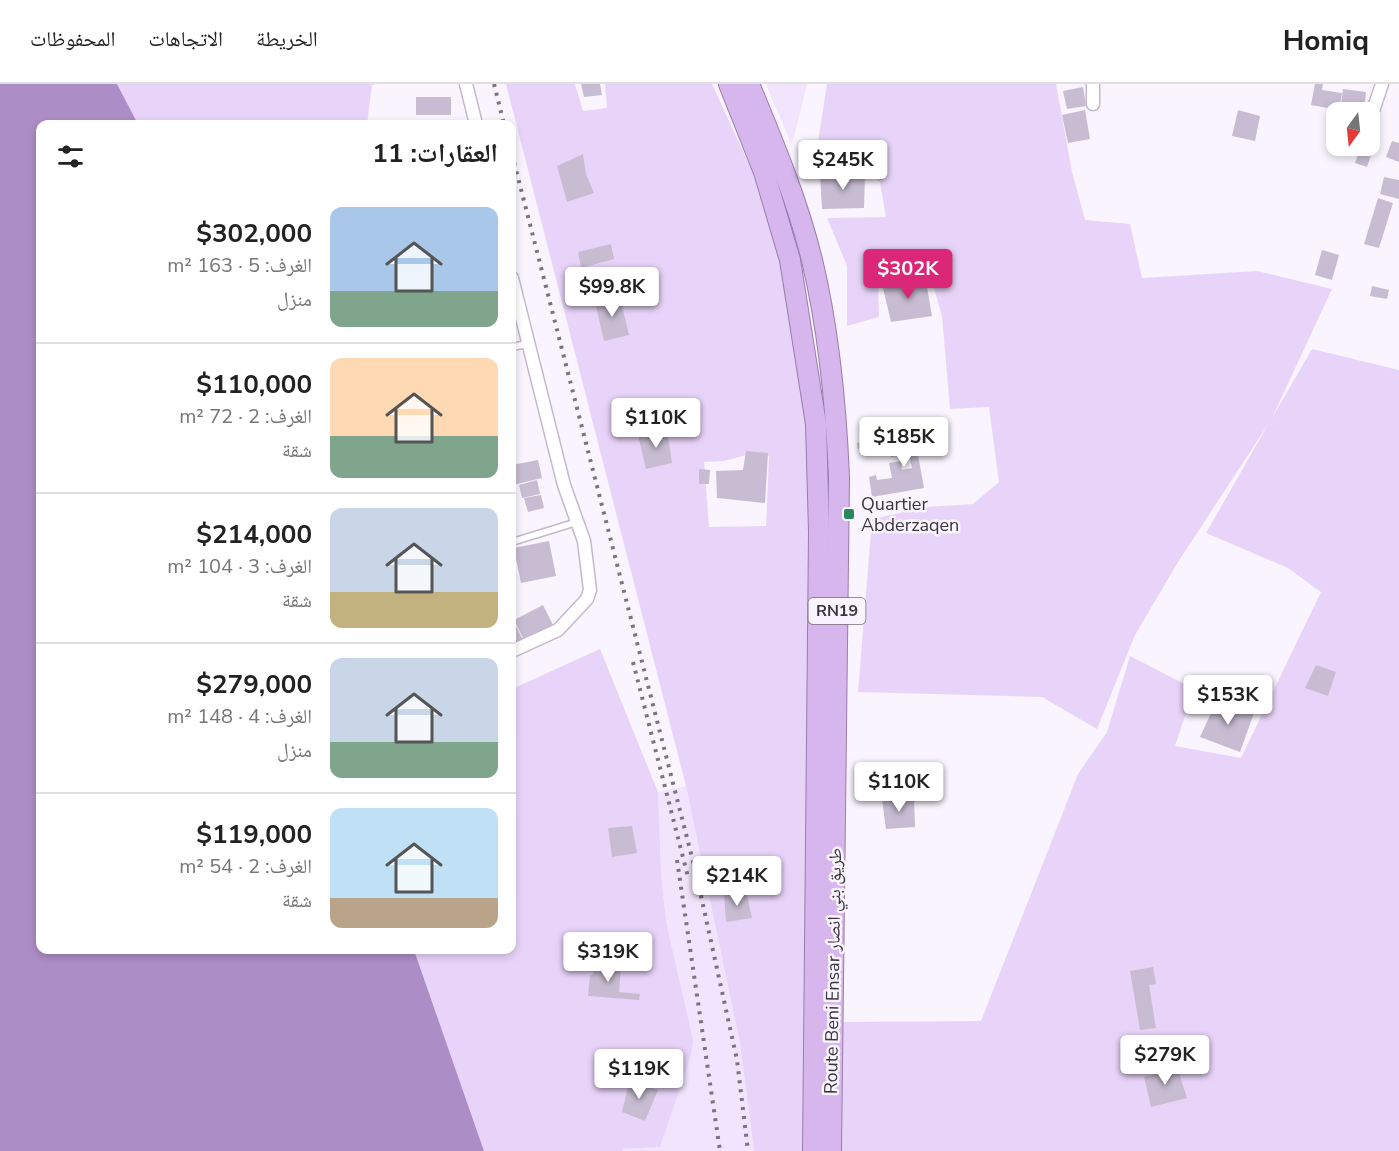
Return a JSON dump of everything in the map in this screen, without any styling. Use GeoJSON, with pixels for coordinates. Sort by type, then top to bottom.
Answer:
{"type":"FeatureCollection","features":[{"type":"Feature","properties":{"kind":"highway","name":"Route Beni Ensar طريق بني انصار"},"geometry":{"type":"LineString","coordinates":[[729,84],[764,172],[790,260],[816,424],[819,532],[813,1151]]}},
{"type":"Feature","properties":{"kind":"highway","name":"Route Beni Ensar طريق بني انصار"},"geometry":{"type":"LineString","coordinates":[[749,84],[784,170],[812,262],[830,359],[836,423],[839,488],[831,1151]]}},
{"type":"Feature","properties":{"kind":"street"},"geometry":{"type":"LineString","coordinates":[[466,84],[475,120]]}},
{"type":"Feature","properties":{"kind":"street"},"geometry":{"type":"LineString","coordinates":[[1093,84],[1093,104]]}},
{"type":"Feature","properties":{"kind":"street"},"geometry":{"type":"LineString","coordinates":[[1376,102],[1382,84]]}},
{"type":"Feature","properties":{"kind":"street"},"geometry":{"type":"LineString","coordinates":[[516,296],[564,485],[588,561],[590,590],[587,599],[558,630],[516,649]]}},
{"type":"Feature","properties":{"kind":"lane"},"geometry":{"type":"LineString","coordinates":[[516,346],[527,344]]}},
{"type":"Feature","properties":{"kind":"lane"},"geometry":{"type":"LineString","coordinates":[[516,541],[577,522]]}},
{"type":"Feature","properties":{"kind":"shaded area"},"geometry":{"type":"Polygon","coordinates":[[[0,84],[117,84],[136,120],[36,120],[36,954],[415,954],[484,1151],[0,1151],[0,84]]]}},
{"type":"Feature","properties":{"kind":"shaded area"},"geometry":{"type":"Polygon","coordinates":[[[117,84],[376,84],[372,85],[368,120],[136,120],[117,84]]]}},
{"type":"Feature","properties":{"kind":"shaded area"},"geometry":{"type":"Polygon","coordinates":[[[506,84],[575,84],[583,111],[607,108],[605,84],[712,84],[772,214],[798,325],[811,449],[807,1151],[754,1151],[740,1043],[686,786],[506,84]],[[750,454],[724,461],[704,462],[709,527],[766,526],[769,456],[750,454]]]}},
{"type":"Feature","properties":{"kind":"shaded area"},"geometry":{"type":"Polygon","coordinates":[[[766,84],[807,84],[792,145],[766,84]]]}},
{"type":"Feature","properties":{"kind":"shaded area"},"geometry":{"type":"Polygon","coordinates":[[[827,84],[1056,84],[1072,172],[1085,220],[1130,224],[1142,278],[1257,271],[1332,289],[1272,418],[1312,349],[1399,370],[1399,1151],[839,1151],[840,1022],[981,1021],[1078,774],[1107,732],[1130,656],[1194,689],[1175,746],[1241,758],[1321,592],[1288,568],[1206,533],[1269,423],[1178,562],[1135,635],[1097,729],[1042,697],[858,692],[872,519],[927,507],[973,504],[999,482],[989,407],[950,409],[942,316],[931,278],[878,284],[879,317],[847,326],[847,266],[827,218],[886,217],[880,182],[853,162],[816,155],[827,84]]]}},
{"type":"Feature","properties":{"kind":"shaded area"},"geometry":{"type":"Polygon","coordinates":[[[600,649],[658,792],[661,872],[666,921],[693,1040],[691,1055],[660,1147],[622,1149],[622,1151],[484,1151],[415,954],[516,954],[516,687],[600,649]]]}},
{"type":"Feature","properties":{"kind":"shaded area"},"geometry":{"type":"Polygon","coordinates":[[[686,786],[740,1043],[754,1151],[622,1151],[622,1149],[660,1147],[693,1040],[666,921],[661,872],[658,792],[686,786]]]}},
{"type":"Feature","properties":{"kind":"building"},"geometry":{"type":"Polygon","coordinates":[[[581,84],[600,84],[602,95],[584,97],[581,84]]]}},
{"type":"Feature","properties":{"kind":"building"},"geometry":{"type":"Polygon","coordinates":[[[1315,84],[1323,84],[1322,90],[1342,93],[1340,102],[1326,102],[1326,108],[1311,105],[1315,84]]]}},
{"type":"Feature","properties":{"kind":"building"},"geometry":{"type":"Polygon","coordinates":[[[1083,87],[1086,106],[1067,109],[1063,91],[1083,87]]]}},
{"type":"Feature","properties":{"kind":"building"},"geometry":{"type":"Polygon","coordinates":[[[1343,89],[1366,92],[1365,102],[1341,102],[1343,89]]]}},
{"type":"Feature","properties":{"kind":"building"},"geometry":{"type":"Polygon","coordinates":[[[416,97],[451,97],[451,115],[416,115],[416,97]]]}},
{"type":"Feature","properties":{"kind":"building"},"geometry":{"type":"Polygon","coordinates":[[[1085,110],[1090,139],[1068,143],[1062,115],[1085,110]]]}},
{"type":"Feature","properties":{"kind":"building"},"geometry":{"type":"Polygon","coordinates":[[[1238,110],[1260,116],[1255,141],[1232,136],[1238,110]]]}},
{"type":"Feature","properties":{"kind":"building"},"geometry":{"type":"Polygon","coordinates":[[[1392,141],[1399,143],[1399,162],[1386,157],[1392,141]]]}},
{"type":"Feature","properties":{"kind":"building"},"geometry":{"type":"Polygon","coordinates":[[[583,154],[586,174],[594,193],[567,202],[557,166],[583,154]]]}},
{"type":"Feature","properties":{"kind":"building"},"geometry":{"type":"Polygon","coordinates":[[[1357,156],[1371,156],[1367,167],[1355,163],[1357,156]]]}},
{"type":"Feature","properties":{"kind":"building"},"geometry":{"type":"Polygon","coordinates":[[[820,174],[865,174],[864,208],[822,209],[820,174]]]}},
{"type":"Feature","properties":{"kind":"building"},"geometry":{"type":"Polygon","coordinates":[[[1384,177],[1399,180],[1399,199],[1380,194],[1384,177]]]}},
{"type":"Feature","properties":{"kind":"building"},"geometry":{"type":"Polygon","coordinates":[[[1378,198],[1393,203],[1379,248],[1364,244],[1378,198]]]}},
{"type":"Feature","properties":{"kind":"building"},"geometry":{"type":"Polygon","coordinates":[[[611,244],[614,259],[581,268],[578,252],[611,244]]]}},
{"type":"Feature","properties":{"kind":"building"},"geometry":{"type":"Polygon","coordinates":[[[1322,250],[1339,255],[1332,280],[1315,275],[1322,250]]]}},
{"type":"Feature","properties":{"kind":"building"},"geometry":{"type":"Polygon","coordinates":[[[925,276],[932,316],[891,322],[883,288],[925,276]]]}},
{"type":"Feature","properties":{"kind":"building"},"geometry":{"type":"Polygon","coordinates":[[[1372,286],[1389,290],[1387,299],[1370,296],[1372,286]]]}},
{"type":"Feature","properties":{"kind":"building"},"geometry":{"type":"Polygon","coordinates":[[[619,293],[629,335],[604,341],[595,302],[619,293]]]}},
{"type":"Feature","properties":{"kind":"building"},"geometry":{"type":"Polygon","coordinates":[[[877,421],[877,424],[900,421],[903,443],[858,449],[857,443],[863,442],[860,423],[877,421]]]}},
{"type":"Feature","properties":{"kind":"building"},"geometry":{"type":"Polygon","coordinates":[[[667,430],[672,463],[646,469],[638,435],[667,430]]]}},
{"type":"Feature","properties":{"kind":"building"},"geometry":{"type":"Polygon","coordinates":[[[929,432],[932,452],[918,455],[924,488],[872,497],[869,477],[876,475],[877,480],[892,478],[889,463],[901,461],[902,470],[912,468],[909,454],[891,457],[889,449],[908,446],[906,436],[929,432]]]}},
{"type":"Feature","properties":{"kind":"building"},"geometry":{"type":"Polygon","coordinates":[[[746,451],[768,453],[765,503],[717,498],[716,471],[743,470],[746,451]]]}},
{"type":"Feature","properties":{"kind":"building"},"geometry":{"type":"Polygon","coordinates":[[[538,460],[542,478],[516,484],[516,464],[538,460]]]}},
{"type":"Feature","properties":{"kind":"building"},"geometry":{"type":"Polygon","coordinates":[[[699,469],[710,470],[709,484],[699,484],[699,469]]]}},
{"type":"Feature","properties":{"kind":"building"},"geometry":{"type":"Polygon","coordinates":[[[537,480],[540,494],[522,498],[519,485],[537,480]]]}},
{"type":"Feature","properties":{"kind":"building"},"geometry":{"type":"Polygon","coordinates":[[[541,495],[544,508],[528,512],[524,498],[541,495]]]}},
{"type":"Feature","properties":{"kind":"building"},"geometry":{"type":"Polygon","coordinates":[[[549,541],[556,576],[521,583],[516,548],[549,541]]]}},
{"type":"Feature","properties":{"kind":"building"},"geometry":{"type":"Polygon","coordinates":[[[543,605],[553,625],[524,640],[516,619],[543,605]]]}},
{"type":"Feature","properties":{"kind":"building"},"geometry":{"type":"Polygon","coordinates":[[[516,626],[523,640],[516,644],[516,626]]]}},
{"type":"Feature","properties":{"kind":"building"},"geometry":{"type":"Polygon","coordinates":[[[1316,665],[1336,672],[1328,696],[1305,688],[1316,665]]]}},
{"type":"Feature","properties":{"kind":"building"},"geometry":{"type":"Polygon","coordinates":[[[1217,700],[1254,713],[1240,752],[1200,737],[1217,700]]]}},
{"type":"Feature","properties":{"kind":"building"},"geometry":{"type":"Polygon","coordinates":[[[914,798],[915,827],[886,829],[882,799],[914,798]]]}},
{"type":"Feature","properties":{"kind":"building"},"geometry":{"type":"Polygon","coordinates":[[[632,826],[637,853],[612,857],[608,828],[632,826]]]}},
{"type":"Feature","properties":{"kind":"building"},"geometry":{"type":"Polygon","coordinates":[[[724,893],[747,895],[752,918],[726,922],[724,893]]]}},
{"type":"Feature","properties":{"kind":"building"},"geometry":{"type":"Polygon","coordinates":[[[594,964],[621,967],[619,992],[640,994],[639,1000],[588,996],[590,975],[593,975],[594,964]]]}},
{"type":"Feature","properties":{"kind":"building"},"geometry":{"type":"Polygon","coordinates":[[[1153,967],[1156,984],[1149,985],[1156,1028],[1140,1030],[1130,971],[1153,967]]]}},
{"type":"Feature","properties":{"kind":"building"},"geometry":{"type":"Polygon","coordinates":[[[1176,1064],[1187,1098],[1151,1107],[1144,1077],[1153,1075],[1152,1069],[1176,1064]]]}},
{"type":"Feature","properties":{"kind":"building"},"geometry":{"type":"Polygon","coordinates":[[[630,1079],[658,1090],[645,1121],[622,1112],[630,1079]]]}},
{"type":"Feature","properties":{"kind":"railway"},"geometry":{"type":"LineString","coordinates":[[494,84],[503,120]]}},
{"type":"Feature","properties":{"kind":"railway"},"geometry":{"type":"LineString","coordinates":[[516,170],[696,873],[737,1060],[748,1151]]}},
{"type":"Feature","properties":{"kind":"railway"},"geometry":{"type":"LineString","coordinates":[[633,662],[688,877]]}},
{"type":"Feature","properties":{"kind":"railway"},"geometry":{"type":"LineString","coordinates":[[677,860],[720,1151]]}},
{"type":"Feature","properties":{"kind":"place","name":"Quartier Abderzaqen"},"geometry":{"type":"Point","coordinates":[849,514]}}]}
